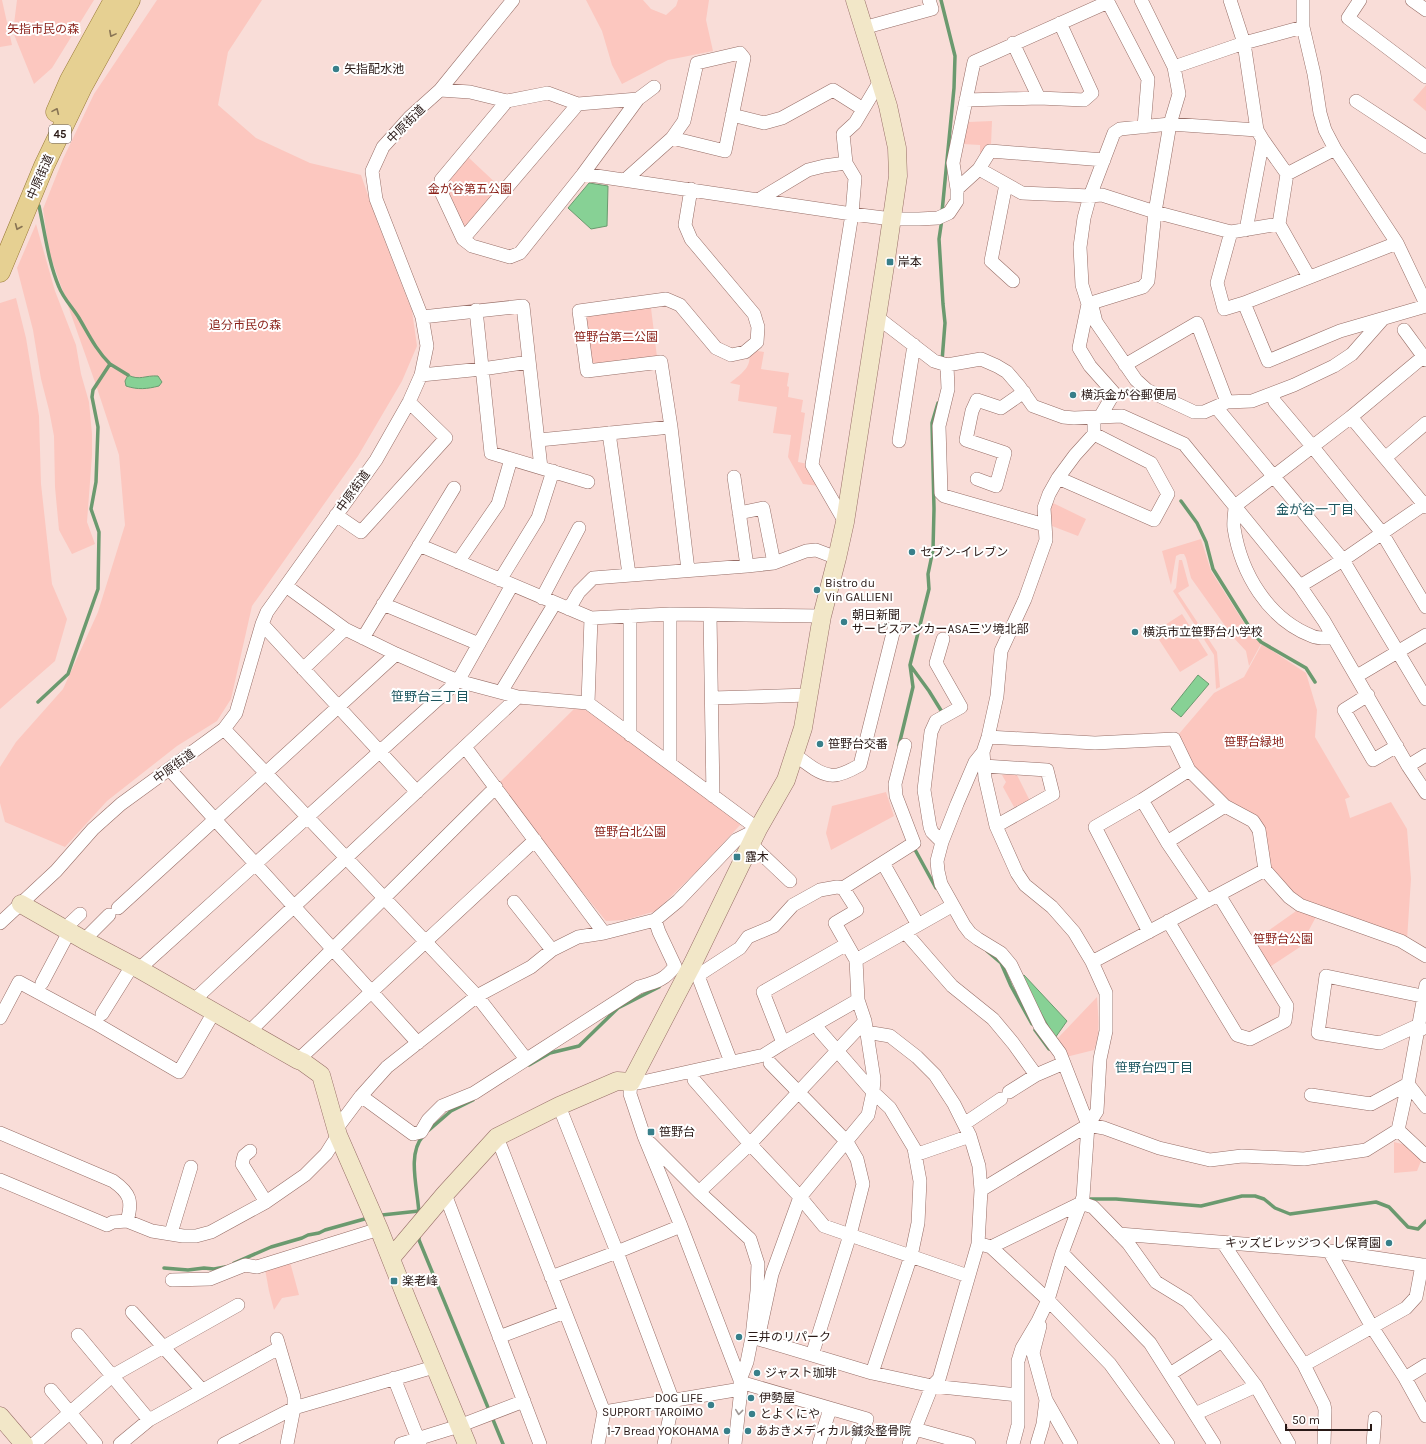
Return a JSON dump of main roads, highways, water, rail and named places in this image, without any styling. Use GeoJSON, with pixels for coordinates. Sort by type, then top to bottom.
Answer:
{"type":"FeatureCollection","features":[{"type":"Feature","properties":{"kind":"main road","name":"中原街道"},"geometry":{"type":"LineString","coordinates":[[0,236],[70,80],[114,0]]}},
{"type":"Feature","properties":{"kind":"main road","name":"中原街道"},"geometry":{"type":"LineString","coordinates":[[0,272],[44,166],[82,88],[130,0]]}},
{"type":"Feature","properties":{"kind":"waterway"},"geometry":{"type":"LineString","coordinates":[[941,0],[955,56],[954,88],[942,212]]}},
{"type":"Feature","properties":{"kind":"waterway"},"geometry":{"type":"LineString","coordinates":[[38,702],[68,674],[98,589],[99,532],[91,509],[96,482],[98,427],[92,397],[93,390],[110,364],[97,348],[61,291],[49,257],[39,206]]}},
{"type":"Feature","properties":{"kind":"waterway"},"geometry":{"type":"LineString","coordinates":[[942,219],[939,239],[945,323],[942,361]]}},
{"type":"Feature","properties":{"kind":"waterway"},"geometry":{"type":"LineString","coordinates":[[110,364],[128,375]]}},
{"type":"Feature","properties":{"kind":"waterway"},"geometry":{"type":"LineString","coordinates":[[938,403],[932,423],[934,509],[933,550],[928,574],[929,589],[910,665],[942,712]]}},
{"type":"Feature","properties":{"kind":"waterway"},"geometry":{"type":"LineString","coordinates":[[1181,501],[1197,523],[1206,542],[1213,569],[1253,633],[1261,642],[1306,668],[1315,682]]}},
{"type":"Feature","properties":{"kind":"waterway"},"geometry":{"type":"LineString","coordinates":[[899,745],[913,687],[910,665]]}},
{"type":"Feature","properties":{"kind":"waterway"},"geometry":{"type":"LineString","coordinates":[[913,846],[936,888]]}},
{"type":"Feature","properties":{"kind":"waterway"},"geometry":{"type":"LineString","coordinates":[[987,951],[1001,963],[1011,986],[1032,1024]]}},
{"type":"Feature","properties":{"kind":"waterway"},"geometry":{"type":"LineString","coordinates":[[529,1065],[550,1053],[579,1046],[618,1008],[659,987]]}},
{"type":"Feature","properties":{"kind":"waterway"},"geometry":{"type":"LineString","coordinates":[[1035,1030],[1049,1049]]}},
{"type":"Feature","properties":{"kind":"waterway"},"geometry":{"type":"LineString","coordinates":[[429,1130],[451,1111],[473,1100]]}},
{"type":"Feature","properties":{"kind":"waterway"},"geometry":{"type":"LineString","coordinates":[[419,1216],[414,1164],[415,1153],[423,1136]]}},
{"type":"Feature","properties":{"kind":"waterway"},"geometry":{"type":"LineString","coordinates":[[1090,1199],[1116,1199],[1201,1206],[1242,1196],[1255,1196],[1264,1199],[1275,1208],[1290,1214],[1376,1202],[1389,1207],[1408,1227],[1418,1229],[1426,1221]]}},
{"type":"Feature","properties":{"kind":"waterway"},"geometry":{"type":"LineString","coordinates":[[382,1215],[419,1211]]}},
{"type":"Feature","properties":{"kind":"waterway"},"geometry":{"type":"LineString","coordinates":[[234,1263],[271,1247],[368,1218]]}},
{"type":"Feature","properties":{"kind":"waterway"},"geometry":{"type":"LineString","coordinates":[[419,1236],[419,1240],[503,1444]]}},
{"type":"Feature","properties":{"kind":"waterway"},"geometry":{"type":"LineString","coordinates":[[164,1268],[188,1270],[225,1267]]}},
{"type":"Feature","properties":{"kind":"place","name":"矢指配水池"},"geometry":{"type":"Point","coordinates":[336,69]}},
{"type":"Feature","properties":{"kind":"place","name":"岸本"},"geometry":{"type":"Point","coordinates":[890,262]}},
{"type":"Feature","properties":{"kind":"place","name":"横浜金が谷郵便局"},"geometry":{"type":"Point","coordinates":[1073,395]}},
{"type":"Feature","properties":{"kind":"place","name":"セブン-イレブン"},"geometry":{"type":"Point","coordinates":[912,552]}},
{"type":"Feature","properties":{"kind":"place","name":"Bistro du Vin GALLIENI"},"geometry":{"type":"Point","coordinates":[817,590]}},
{"type":"Feature","properties":{"kind":"place","name":"朝日新聞 サービスアンカーASA三ツ境北部"},"geometry":{"type":"Point","coordinates":[844,622]}},
{"type":"Feature","properties":{"kind":"place","name":"横浜市立笹野台小学校"},"geometry":{"type":"Point","coordinates":[1135,632]}},
{"type":"Feature","properties":{"kind":"place","name":"笹野台交番"},"geometry":{"type":"Point","coordinates":[820,744]}},
{"type":"Feature","properties":{"kind":"place","name":"露木"},"geometry":{"type":"Point","coordinates":[737,857]}},
{"type":"Feature","properties":{"kind":"place","name":"笹野台"},"geometry":{"type":"Point","coordinates":[651,1132]}},
{"type":"Feature","properties":{"kind":"place","name":"キッズビレッジつくし保育園"},"geometry":{"type":"Point","coordinates":[1389,1243]}},
{"type":"Feature","properties":{"kind":"place","name":"楽老峰"},"geometry":{"type":"Point","coordinates":[394,1281]}},
{"type":"Feature","properties":{"kind":"place","name":"三井のリパーク"},"geometry":{"type":"Point","coordinates":[739,1337]}},
{"type":"Feature","properties":{"kind":"place","name":"ジャスト珈琲"},"geometry":{"type":"Point","coordinates":[757,1373]}},
{"type":"Feature","properties":{"kind":"place","name":"伊勢屋"},"geometry":{"type":"Point","coordinates":[751,1398]}},
{"type":"Feature","properties":{"kind":"place","name":"DOG LIFE SUPPORT TAROIMO"},"geometry":{"type":"Point","coordinates":[711,1405]}},
{"type":"Feature","properties":{"kind":"place","name":"とよくにや"},"geometry":{"type":"Point","coordinates":[752,1414]}},
{"type":"Feature","properties":{"kind":"place","name":"1-7 Bread YOKOHAMA"},"geometry":{"type":"Point","coordinates":[727,1431]}},
{"type":"Feature","properties":{"kind":"place","name":"あおきメディカル鍼灸整骨院"},"geometry":{"type":"Point","coordinates":[748,1431]}},
{"type":"Feature","properties":{"kind":"district","name":"金が谷一丁目"},"geometry":{"type":"Point","coordinates":[1315,509]}},
{"type":"Feature","properties":{"kind":"district","name":"笹野台三丁目"},"geometry":{"type":"Point","coordinates":[430,696]}},
{"type":"Feature","properties":{"kind":"district","name":"笹野台四丁目"},"geometry":{"type":"Point","coordinates":[1154,1067]}},
{"type":"Feature","properties":{"kind":"park label","name":"矢指市民の森"},"geometry":{"type":"Point","coordinates":[43,29]}},
{"type":"Feature","properties":{"kind":"park label","name":"金が谷第五公園"},"geometry":{"type":"Point","coordinates":[470,189]}},
{"type":"Feature","properties":{"kind":"park label","name":"追分市民の森"},"geometry":{"type":"Point","coordinates":[245,325]}},
{"type":"Feature","properties":{"kind":"park label","name":"笹野台第二公園"},"geometry":{"type":"Point","coordinates":[616,337]}},
{"type":"Feature","properties":{"kind":"park label","name":"笹野台緑地"},"geometry":{"type":"Point","coordinates":[1254,742]}},
{"type":"Feature","properties":{"kind":"park label","name":"笹野台北公園"},"geometry":{"type":"Point","coordinates":[630,832]}},
{"type":"Feature","properties":{"kind":"park label","name":"笹野台公園"},"geometry":{"type":"Point","coordinates":[1283,939]}}]}
